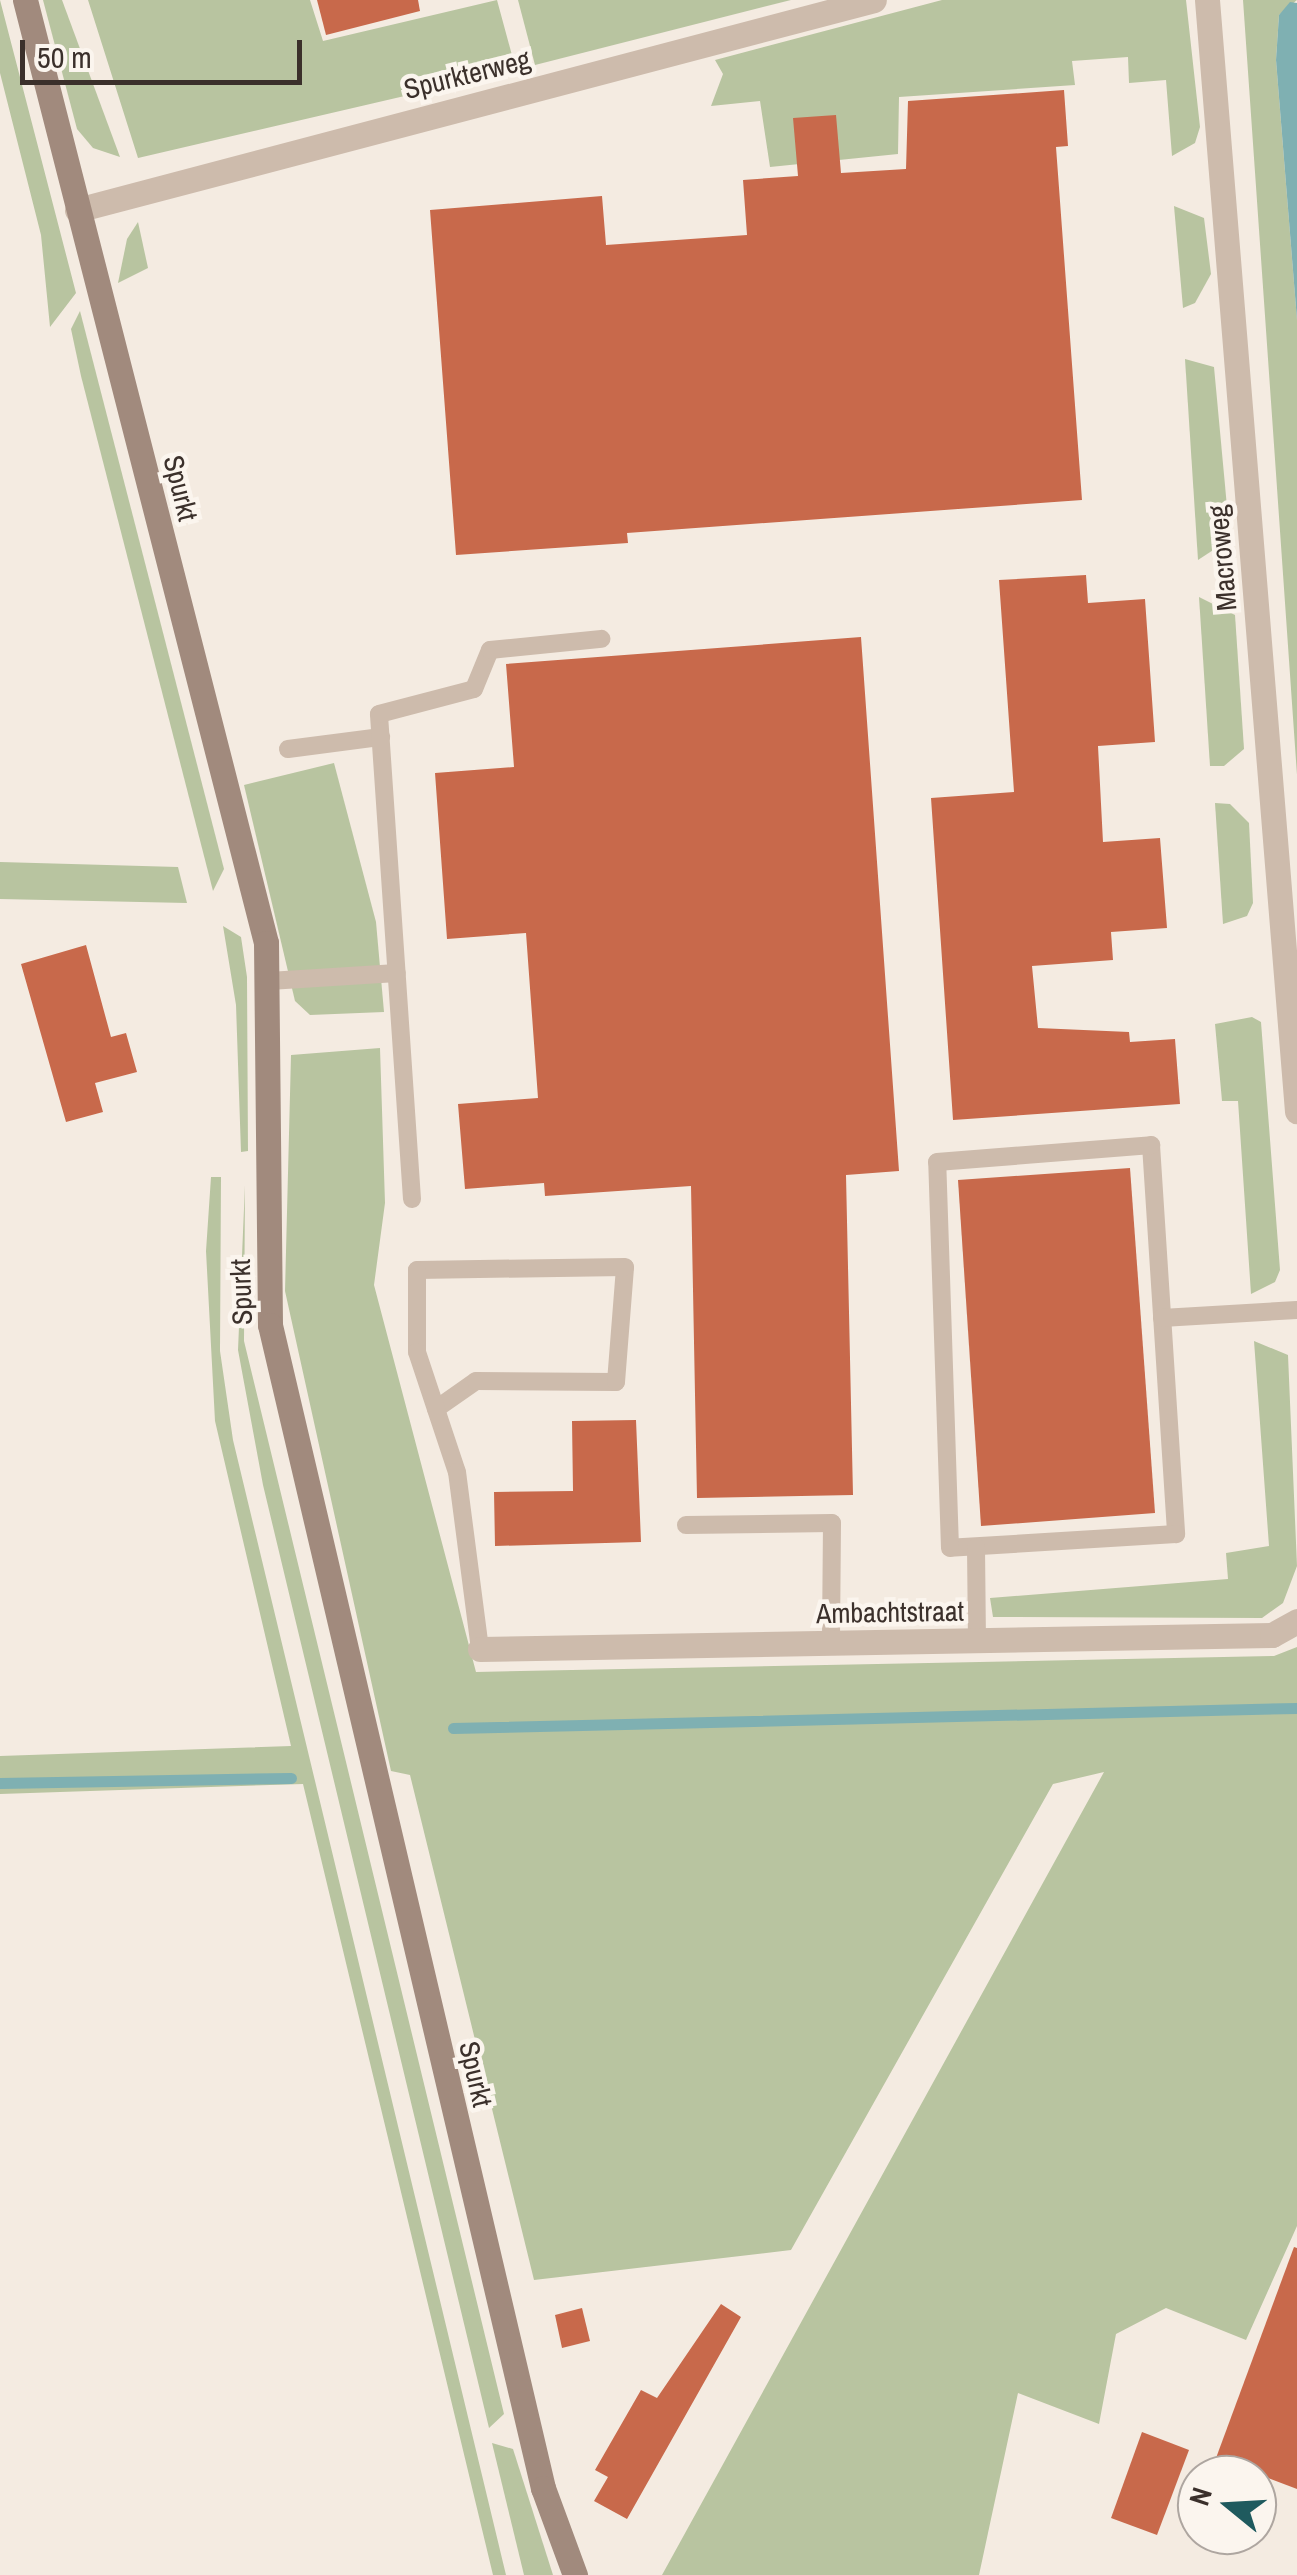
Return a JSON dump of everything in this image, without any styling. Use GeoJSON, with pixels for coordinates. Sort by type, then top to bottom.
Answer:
{"type":"FeatureCollection","features":[{"type":"Feature","properties":{"kind":"street","name":"Spurkt"},"geometry":{"type":"LineString","coordinates":[[25,0],[266,943],[270,1325],[539,2472],[575,2575]]}},
{"type":"Feature","properties":{"kind":"street","name":"Spurkterweg"},"geometry":{"type":"LineString","coordinates":[[77,210],[874,0]]}},
{"type":"Feature","properties":{"kind":"street","name":"Macroweg"},"geometry":{"type":"LineString","coordinates":[[1206,0],[1297,1111]]}},
{"type":"Feature","properties":{"kind":"street","name":"Ambachtstraat"},"geometry":{"type":"LineString","coordinates":[[480,1649],[1272,1636],[1297,1621]]}},
{"type":"Feature","properties":{"kind":"lane"},"geometry":{"type":"LineString","coordinates":[[412,1199],[380,714],[474,689],[490,650],[601,639]]}},
{"type":"Feature","properties":{"kind":"lane"},"geometry":{"type":"LineString","coordinates":[[288,749],[381,737]]}},
{"type":"Feature","properties":{"kind":"lane"},"geometry":{"type":"LineString","coordinates":[[269,981],[398,973]]}},
{"type":"Feature","properties":{"kind":"lane"},"geometry":{"type":"LineString","coordinates":[[1151,1145],[1176,1534],[976,1547],[950,1548],[937,1162],[1151,1145]]}},
{"type":"Feature","properties":{"kind":"lane"},"geometry":{"type":"LineString","coordinates":[[436,1409],[476,1382],[616,1382],[626,1268],[417,1270],[417,1352],[436,1409],[457,1472],[480,1649]]}},
{"type":"Feature","properties":{"kind":"lane"},"geometry":{"type":"LineString","coordinates":[[1162,1318],[1297,1310]]}},
{"type":"Feature","properties":{"kind":"lane"},"geometry":{"type":"LineString","coordinates":[[686,1525],[832,1523],[831,1643]]}},
{"type":"Feature","properties":{"kind":"lane"},"geometry":{"type":"LineString","coordinates":[[976,1547],[978,1640]]}},
{"type":"Feature","properties":{"kind":"green space"},"geometry":{"type":"Polygon","coordinates":[[[0,0],[76,293],[50,327],[41,235],[0,73],[0,0]]]}},
{"type":"Feature","properties":{"kind":"green space"},"geometry":{"type":"Polygon","coordinates":[[[43,0],[62,0],[120,157],[93,148],[77,129],[43,0]]]}},
{"type":"Feature","properties":{"kind":"green space"},"geometry":{"type":"Polygon","coordinates":[[[88,0],[310,0],[323,41],[497,0],[516,70],[138,158],[88,0]]]}},
{"type":"Feature","properties":{"kind":"green space"},"geometry":{"type":"Polygon","coordinates":[[[518,0],[791,0],[535,65],[518,0]]]}},
{"type":"Feature","properties":{"kind":"green space"},"geometry":{"type":"Polygon","coordinates":[[[942,0],[1186,0],[1200,127],[1195,143],[1172,156],[1166,80],[1129,83],[1128,57],[1072,61],[1075,85],[899,97],[898,154],[770,167],[760,101],[711,106],[723,74],[715,60],[942,0]]]}},
{"type":"Feature","properties":{"kind":"green space"},"geometry":{"type":"Polygon","coordinates":[[[1243,0],[1297,0],[1279,15],[1276,60],[1297,320],[1297,775],[1243,0]]]}},
{"type":"Feature","properties":{"kind":"green space"},"geometry":{"type":"Polygon","coordinates":[[[1174,206],[1204,218],[1211,274],[1195,303],[1183,308],[1174,206]]]}},
{"type":"Feature","properties":{"kind":"green space"},"geometry":{"type":"Polygon","coordinates":[[[138,222],[148,268],[118,283],[127,239],[138,222]]]}},
{"type":"Feature","properties":{"kind":"green space"},"geometry":{"type":"Polygon","coordinates":[[[80,311],[224,869],[213,891],[81,376],[71,329],[80,311]]]}},
{"type":"Feature","properties":{"kind":"green space"},"geometry":{"type":"Polygon","coordinates":[[[1185,359],[1214,367],[1230,539],[1198,560],[1185,359]]]}},
{"type":"Feature","properties":{"kind":"green space"},"geometry":{"type":"Polygon","coordinates":[[[1199,597],[1235,615],[1244,749],[1224,766],[1210,766],[1199,597]]]}},
{"type":"Feature","properties":{"kind":"green space"},"geometry":{"type":"Polygon","coordinates":[[[334,763],[376,922],[384,1012],[310,1015],[295,1001],[244,785],[334,763]]]}},
{"type":"Feature","properties":{"kind":"green space"},"geometry":{"type":"Polygon","coordinates":[[[1215,803],[1230,804],[1249,823],[1253,903],[1247,916],[1223,924],[1215,803]]]}},
{"type":"Feature","properties":{"kind":"green space"},"geometry":{"type":"Polygon","coordinates":[[[0,862],[178,867],[187,903],[0,899],[0,862]]]}},
{"type":"Feature","properties":{"kind":"green space"},"geometry":{"type":"Polygon","coordinates":[[[223,926],[241,937],[247,977],[248,1151],[241,1152],[236,1005],[223,926]]]}},
{"type":"Feature","properties":{"kind":"green space"},"geometry":{"type":"Polygon","coordinates":[[[1252,1017],[1261,1022],[1280,1270],[1275,1282],[1251,1294],[1238,1101],[1222,1101],[1215,1024],[1252,1017]]]}},
{"type":"Feature","properties":{"kind":"green space"},"geometry":{"type":"Polygon","coordinates":[[[380,1048],[385,1203],[374,1285],[476,1672],[1274,1656],[1297,1647],[1297,2226],[1246,2340],[1166,2308],[1116,2334],[1099,2424],[1018,2393],[979,2575],[662,2575],[1104,1772],[1053,1784],[791,2250],[534,2280],[410,1775],[391,1771],[285,1291],[291,1055],[380,1048]]]}},
{"type":"Feature","properties":{"kind":"green space"},"geometry":{"type":"Polygon","coordinates":[[[211,1177],[221,1177],[220,1351],[233,1440],[506,2575],[493,2575],[303,1784],[0,1794],[0,1756],[291,1746],[215,1421],[206,1251],[211,1177]]]}},
{"type":"Feature","properties":{"kind":"green space"},"geometry":{"type":"Polygon","coordinates":[[[245,1185],[244,1341],[504,2414],[489,2428],[263,1485],[238,1350],[245,1185]]]}},
{"type":"Feature","properties":{"kind":"green space"},"geometry":{"type":"Polygon","coordinates":[[[1254,1341],[1288,1355],[1297,1566],[1283,1603],[1262,1618],[993,1617],[990,1598],[1228,1579],[1226,1553],[1269,1546],[1254,1341]]]}},
{"type":"Feature","properties":{"kind":"green space"},"geometry":{"type":"Polygon","coordinates":[[[492,2443],[513,2449],[553,2575],[524,2575],[492,2443]]]}},
{"type":"Feature","properties":{"kind":"water"},"geometry":{"type":"Polygon","coordinates":[[[1290,2],[1297,3],[1297,320],[1276,60],[1279,15],[1290,2]]]}},
{"type":"Feature","properties":{"kind":"building"},"geometry":{"type":"Polygon","coordinates":[[[317,0],[418,0],[420,11],[326,35],[317,0]]]}},
{"type":"Feature","properties":{"kind":"building"},"geometry":{"type":"Polygon","coordinates":[[[1064,90],[1068,146],[1056,147],[1082,500],[627,533],[628,543],[456,555],[430,210],[602,196],[606,245],[747,235],[743,180],[798,176],[793,118],[836,115],[841,173],[906,169],[908,101],[1064,90]]]}},
{"type":"Feature","properties":{"kind":"building"},"geometry":{"type":"Polygon","coordinates":[[[1086,575],[1088,603],[1145,599],[1155,742],[1098,746],[1103,842],[1160,838],[1167,928],[1111,932],[1113,960],[1032,966],[1038,1028],[1129,1032],[1130,1042],[1175,1039],[1180,1104],[953,1120],[931,798],[1014,792],[999,580],[1086,575]]]}},
{"type":"Feature","properties":{"kind":"building"},"geometry":{"type":"Polygon","coordinates":[[[861,637],[899,1171],[846,1175],[853,1495],[697,1498],[691,1186],[545,1196],[544,1183],[465,1189],[458,1104],[538,1098],[526,933],[447,939],[435,773],[514,767],[506,664],[861,637]]]}},
{"type":"Feature","properties":{"kind":"building"},"geometry":{"type":"Polygon","coordinates":[[[86,945],[111,1037],[126,1033],[137,1072],[95,1083],[103,1112],[66,1122],[21,964],[86,945]]]}},
{"type":"Feature","properties":{"kind":"building"},"geometry":{"type":"Polygon","coordinates":[[[1130,1168],[1155,1513],[981,1526],[958,1180],[1130,1168]]]}},
{"type":"Feature","properties":{"kind":"building"},"geometry":{"type":"Polygon","coordinates":[[[636,1420],[641,1542],[495,1546],[494,1492],[573,1491],[572,1421],[636,1420]]]}},
{"type":"Feature","properties":{"kind":"building"},"geometry":{"type":"Polygon","coordinates":[[[1294,2247],[1297,2248],[1297,2489],[1277,2481],[1277,2455],[1217,2455],[1294,2247]]]}},
{"type":"Feature","properties":{"kind":"building"},"geometry":{"type":"Polygon","coordinates":[[[721,2304],[741,2317],[627,2519],[594,2501],[608,2477],[595,2470],[641,2390],[657,2398],[721,2304]]]}},
{"type":"Feature","properties":{"kind":"building"},"geometry":{"type":"Polygon","coordinates":[[[582,2308],[590,2341],[562,2348],[555,2315],[582,2308]]]}},
{"type":"Feature","properties":{"kind":"building"},"geometry":{"type":"Polygon","coordinates":[[[1142,2432],[1189,2450],[1187,2455],[1177,2455],[1177,2482],[1157,2535],[1111,2518],[1142,2432]]]}},
{"type":"Feature","properties":{"kind":"waterway"},"geometry":{"type":"LineString","coordinates":[[453,1728],[1297,1708]]}},
{"type":"Feature","properties":{"kind":"waterway"},"geometry":{"type":"LineString","coordinates":[[0,1783],[291,1778]]}}]}
